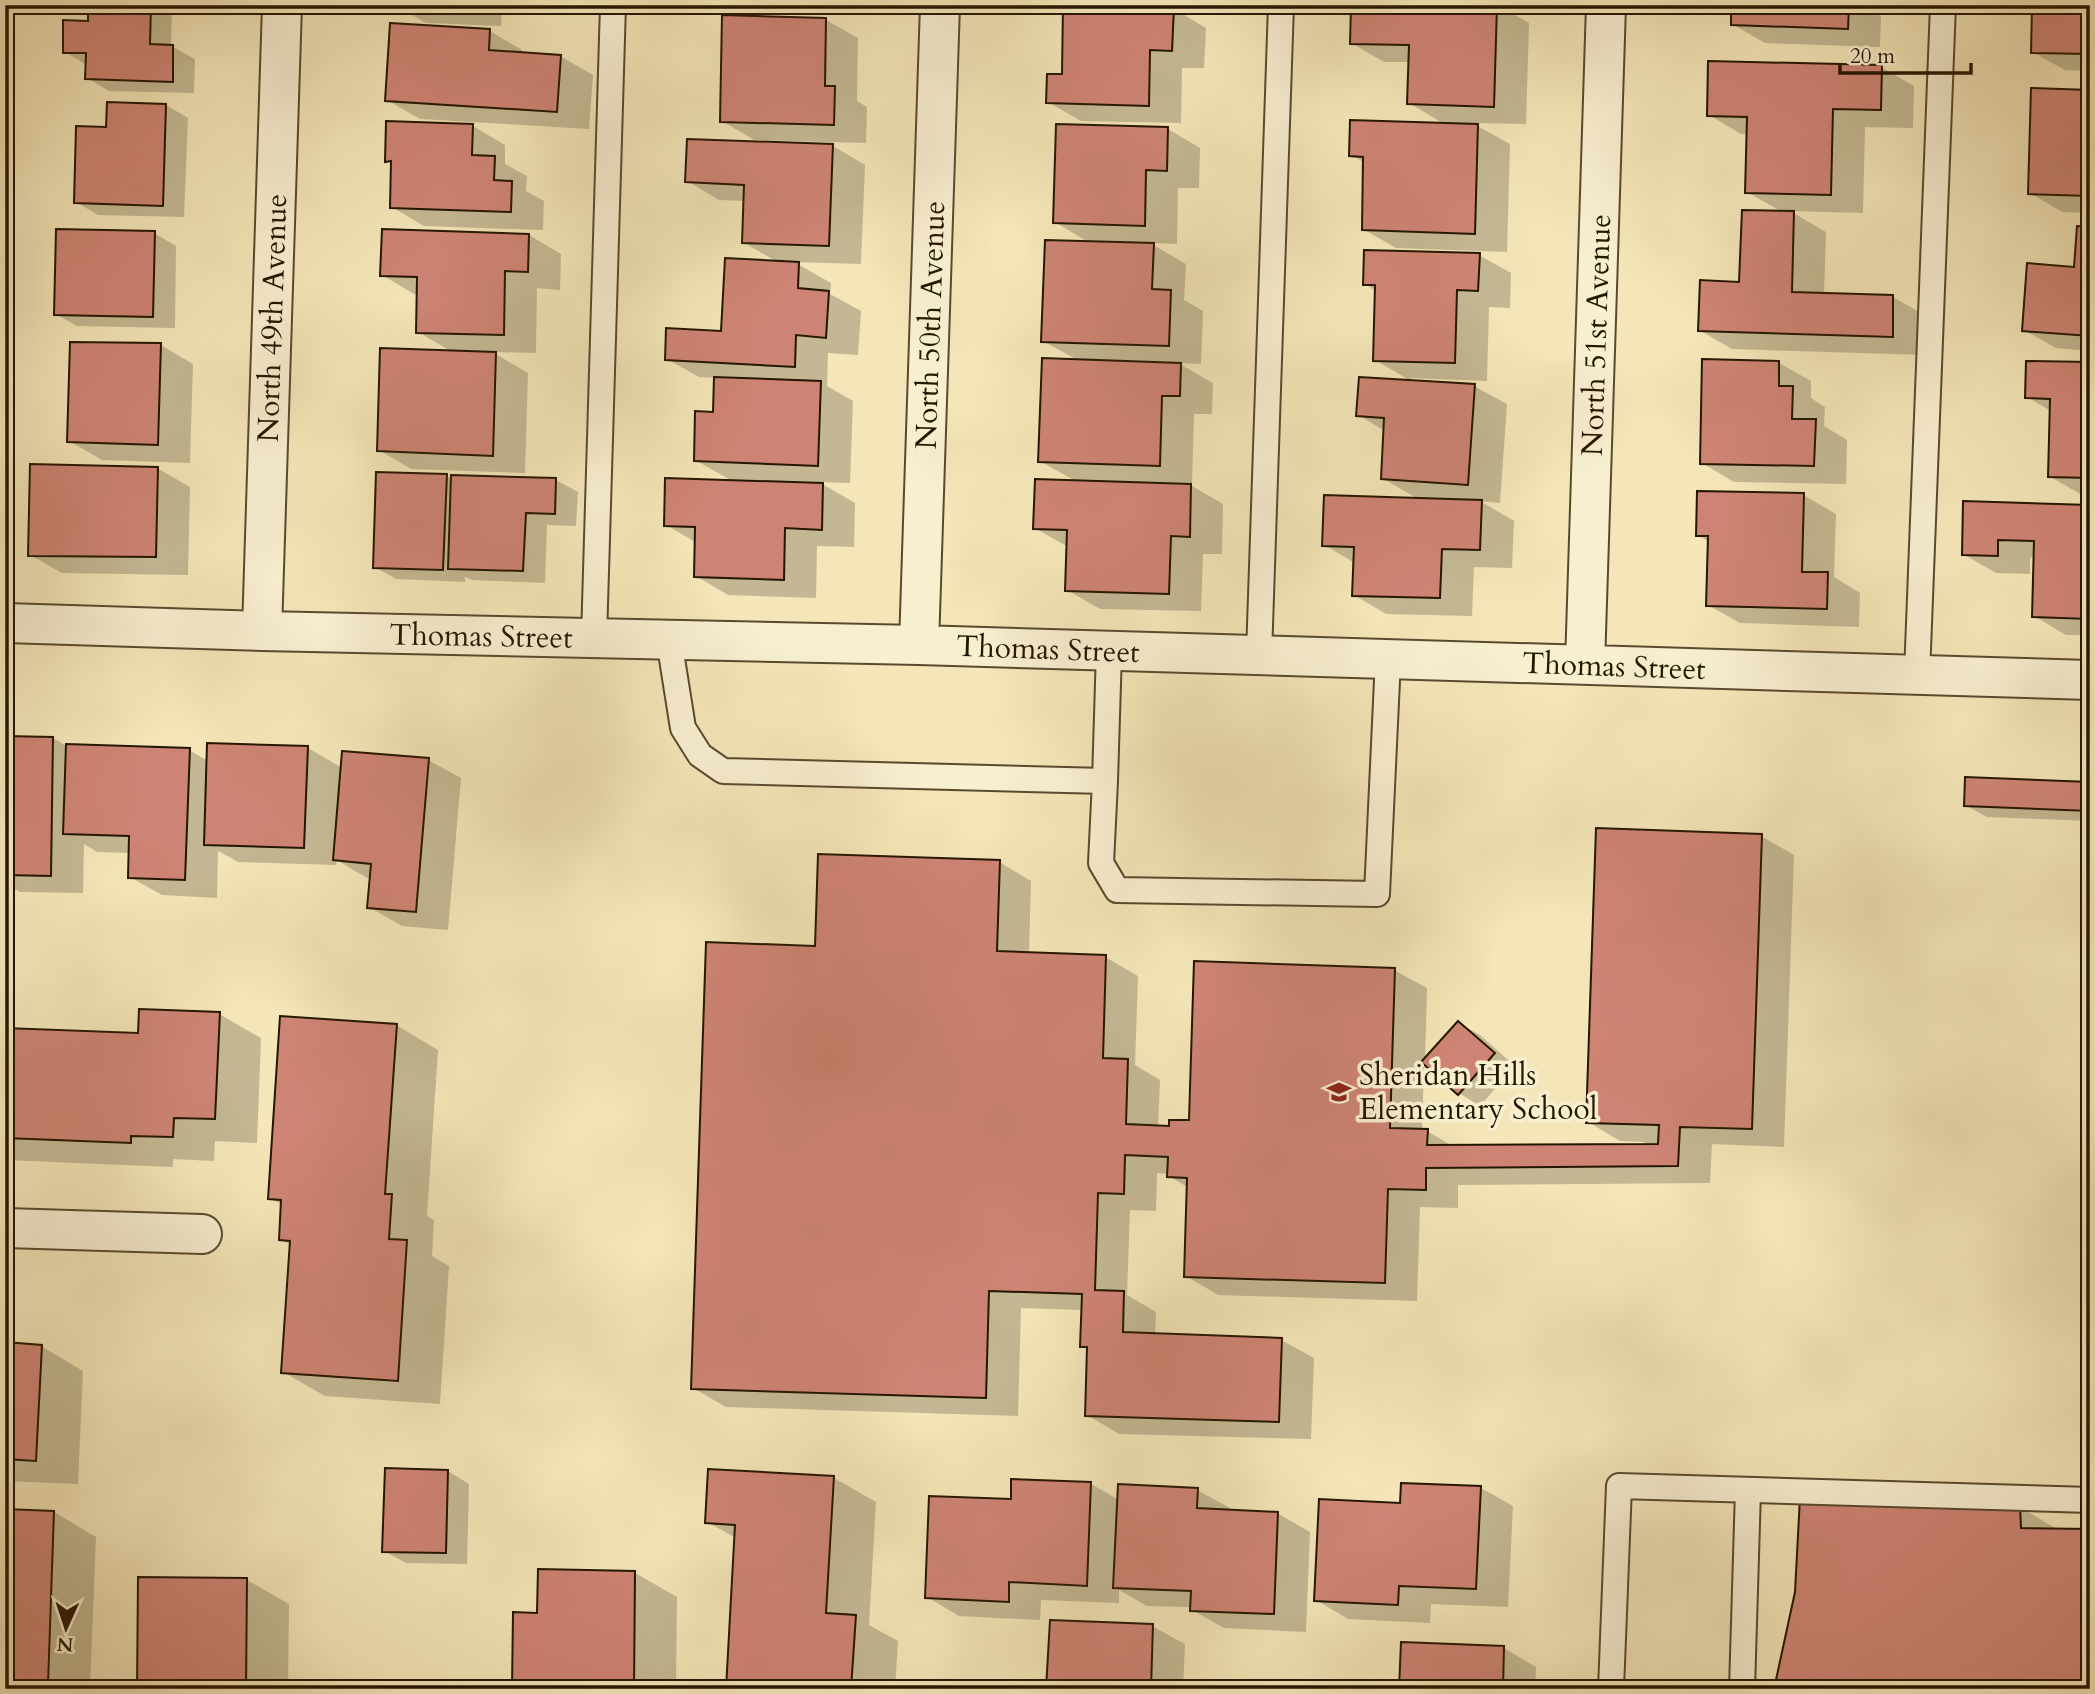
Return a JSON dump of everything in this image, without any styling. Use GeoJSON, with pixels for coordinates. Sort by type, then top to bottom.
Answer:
{"type":"FeatureCollection","features":[{"type":"Feature","properties":{"kind":"street","name":"North 49th Avenue"},"geometry":{"type":"LineString","coordinates":[[262,631],[282,5]]}},
{"type":"Feature","properties":{"kind":"street","name":"North 50th Avenue"},"geometry":{"type":"LineString","coordinates":[[919,645],[940,5]]}},
{"type":"Feature","properties":{"kind":"street","name":"North 51st Avenue"},"geometry":{"type":"LineString","coordinates":[[1585,665],[1606,5]]}},
{"type":"Feature","properties":{"kind":"street","name":"Thomas Street"},"geometry":{"type":"LineString","coordinates":[[5,623],[919,645],[2090,680]]}},
{"type":"Feature","properties":{"kind":"street"},"geometry":{"type":"LineString","coordinates":[[5,1228],[202,1234]]}},
{"type":"Feature","properties":{"kind":"lane"},"geometry":{"type":"LineString","coordinates":[[594,638],[613,5]]}},
{"type":"Feature","properties":{"kind":"lane"},"geometry":{"type":"LineString","coordinates":[[1259,655],[1281,5]]}},
{"type":"Feature","properties":{"kind":"lane"},"geometry":{"type":"LineString","coordinates":[[1917,675],[1943,5]]}},
{"type":"Feature","properties":{"kind":"lane"},"geometry":{"type":"LineString","coordinates":[[669,640],[683,728],[700,755],[723,771],[1105,781]]}},
{"type":"Feature","properties":{"kind":"lane"},"geometry":{"type":"LineString","coordinates":[[1109,651],[1101,863],[1117,890],[1377,894],[1388,659]]}},
{"type":"Feature","properties":{"kind":"lane"},"geometry":{"type":"LineString","coordinates":[[1611,1689],[1619,1486],[2090,1500]]}},
{"type":"Feature","properties":{"kind":"lane"},"geometry":{"type":"LineString","coordinates":[[1742,1689],[1748,1490]]}},
{"type":"Feature","properties":{"kind":"building"},"geometry":{"type":"Polygon","coordinates":[[[88,5],[151,5],[150,44],[173,45],[173,82],[85,79],[86,53],[63,53],[63,20],[88,21],[88,5]]]}},
{"type":"Feature","properties":{"kind":"building"},"geometry":{"type":"Polygon","coordinates":[[[392,5],[469,5],[469,9],[392,5]]]}},
{"type":"Feature","properties":{"kind":"building"},"geometry":{"type":"Polygon","coordinates":[[[1063,5],[1174,7],[1172,51],[1150,50],[1149,106],[1046,103],[1047,74],[1062,74],[1063,5]]]}},
{"type":"Feature","properties":{"kind":"building"},"geometry":{"type":"Polygon","coordinates":[[[1351,5],[1497,5],[1494,107],[1407,104],[1409,45],[1350,44],[1351,5]]]}},
{"type":"Feature","properties":{"kind":"building"},"geometry":{"type":"Polygon","coordinates":[[[1731,5],[1849,5],[1848,29],[1731,25],[1731,5]]]}},
{"type":"Feature","properties":{"kind":"building"},"geometry":{"type":"Polygon","coordinates":[[[2032,5],[2090,5],[2090,54],[2031,53],[2032,5]]]}},
{"type":"Feature","properties":{"kind":"building"},"geometry":{"type":"Polygon","coordinates":[[[722,15],[826,18],[825,86],[835,86],[834,125],[720,122],[722,15]]]}},
{"type":"Feature","properties":{"kind":"building"},"geometry":{"type":"Polygon","coordinates":[[[390,23],[490,29],[489,50],[561,55],[557,112],[385,101],[390,23]]]}},
{"type":"Feature","properties":{"kind":"building"},"geometry":{"type":"Polygon","coordinates":[[[1708,61],[1882,65],[1881,110],[1833,109],[1831,195],[1745,193],[1747,117],[1707,116],[1708,61]]]}},
{"type":"Feature","properties":{"kind":"building"},"geometry":{"type":"Polygon","coordinates":[[[2031,88],[2090,90],[2090,196],[2028,194],[2031,88]]]}},
{"type":"Feature","properties":{"kind":"building"},"geometry":{"type":"Polygon","coordinates":[[[107,102],[166,104],[163,206],[74,203],[76,126],[106,127],[107,102]]]}},
{"type":"Feature","properties":{"kind":"building"},"geometry":{"type":"Polygon","coordinates":[[[1350,120],[1478,124],[1475,234],[1362,230],[1363,157],[1349,156],[1350,120]]]}},
{"type":"Feature","properties":{"kind":"building"},"geometry":{"type":"Polygon","coordinates":[[[386,121],[473,124],[472,155],[495,156],[494,180],[512,181],[511,212],[390,208],[391,161],[385,162],[386,121]]]}},
{"type":"Feature","properties":{"kind":"building"},"geometry":{"type":"Polygon","coordinates":[[[1056,124],[1168,127],[1167,171],[1146,170],[1145,226],[1053,223],[1056,124]]]}},
{"type":"Feature","properties":{"kind":"building"},"geometry":{"type":"Polygon","coordinates":[[[687,139],[833,144],[829,246],[742,243],[744,185],[685,182],[687,139]]]}},
{"type":"Feature","properties":{"kind":"building"},"geometry":{"type":"Polygon","coordinates":[[[1742,210],[1794,211],[1792,292],[1893,295],[1893,337],[1698,331],[1700,280],[1739,282],[1742,210]]]}},
{"type":"Feature","properties":{"kind":"building"},"geometry":{"type":"Polygon","coordinates":[[[2077,226],[2090,227],[2090,336],[2022,331],[2027,263],[2074,267],[2077,226]]]}},
{"type":"Feature","properties":{"kind":"building"},"geometry":{"type":"Polygon","coordinates":[[[56,229],[155,231],[153,317],[54,315],[56,229]]]}},
{"type":"Feature","properties":{"kind":"building"},"geometry":{"type":"Polygon","coordinates":[[[382,229],[529,234],[528,272],[505,271],[504,335],[416,333],[417,277],[380,276],[382,229]]]}},
{"type":"Feature","properties":{"kind":"building"},"geometry":{"type":"Polygon","coordinates":[[[1045,240],[1154,243],[1152,289],[1171,290],[1169,346],[1041,342],[1045,240]]]}},
{"type":"Feature","properties":{"kind":"building"},"geometry":{"type":"Polygon","coordinates":[[[1364,250],[1480,253],[1478,291],[1457,290],[1455,363],[1373,361],[1375,285],[1363,285],[1364,250]]]}},
{"type":"Feature","properties":{"kind":"building"},"geometry":{"type":"Polygon","coordinates":[[[725,258],[799,262],[798,288],[829,291],[826,338],[796,335],[795,367],[665,360],[666,328],[721,331],[725,258]]]}},
{"type":"Feature","properties":{"kind":"building"},"geometry":{"type":"Polygon","coordinates":[[[70,342],[161,343],[158,445],[67,442],[70,342]]]}},
{"type":"Feature","properties":{"kind":"building"},"geometry":{"type":"Polygon","coordinates":[[[380,348],[496,352],[493,456],[377,451],[380,348]]]}},
{"type":"Feature","properties":{"kind":"building"},"geometry":{"type":"Polygon","coordinates":[[[1042,358],[1181,363],[1180,396],[1162,396],[1160,466],[1038,462],[1042,358]]]}},
{"type":"Feature","properties":{"kind":"building"},"geometry":{"type":"Polygon","coordinates":[[[1702,359],[1779,361],[1779,386],[1793,386],[1792,419],[1816,419],[1814,466],[1700,464],[1702,359]]]}},
{"type":"Feature","properties":{"kind":"building"},"geometry":{"type":"Polygon","coordinates":[[[2026,361],[2090,362],[2090,478],[2048,477],[2050,399],[2025,398],[2026,361]]]}},
{"type":"Feature","properties":{"kind":"building"},"geometry":{"type":"Polygon","coordinates":[[[714,377],[821,381],[818,466],[694,461],[695,411],[713,412],[714,377]]]}},
{"type":"Feature","properties":{"kind":"building"},"geometry":{"type":"Polygon","coordinates":[[[1359,377],[1475,384],[1468,485],[1381,479],[1384,418],[1356,416],[1359,377]]]}},
{"type":"Feature","properties":{"kind":"building"},"geometry":{"type":"Polygon","coordinates":[[[30,464],[158,467],[156,557],[28,556],[30,464]]]}},
{"type":"Feature","properties":{"kind":"building"},"geometry":{"type":"Polygon","coordinates":[[[376,472],[447,474],[443,570],[373,568],[376,472]]]}},
{"type":"Feature","properties":{"kind":"building"},"geometry":{"type":"Polygon","coordinates":[[[451,475],[556,478],[555,514],[526,513],[523,571],[448,569],[451,475]]]}},
{"type":"Feature","properties":{"kind":"building"},"geometry":{"type":"Polygon","coordinates":[[[665,478],[823,483],[822,530],[785,528],[784,580],[694,577],[695,527],[664,526],[665,478]]]}},
{"type":"Feature","properties":{"kind":"building"},"geometry":{"type":"Polygon","coordinates":[[[1035,479],[1191,484],[1190,537],[1171,536],[1169,594],[1065,591],[1067,530],[1033,529],[1035,479]]]}},
{"type":"Feature","properties":{"kind":"building"},"geometry":{"type":"Polygon","coordinates":[[[1697,491],[1804,493],[1802,572],[1828,572],[1827,609],[1706,606],[1708,536],[1696,536],[1697,491]]]}},
{"type":"Feature","properties":{"kind":"building"},"geometry":{"type":"Polygon","coordinates":[[[1324,495],[1482,500],[1480,550],[1442,549],[1440,598],[1352,596],[1354,547],[1322,546],[1324,495]]]}},
{"type":"Feature","properties":{"kind":"building"},"geometry":{"type":"Polygon","coordinates":[[[1963,501],[2090,505],[2090,619],[2032,617],[2034,541],[1998,540],[1998,556],[1962,555],[1963,501]]]}},
{"type":"Feature","properties":{"kind":"building"},"geometry":{"type":"Polygon","coordinates":[[[5,736],[53,737],[51,876],[5,875],[5,736]]]}},
{"type":"Feature","properties":{"kind":"building"},"geometry":{"type":"Polygon","coordinates":[[[207,743],[308,746],[304,848],[204,845],[207,743]]]}},
{"type":"Feature","properties":{"kind":"building"},"geometry":{"type":"Polygon","coordinates":[[[66,744],[190,748],[185,880],[128,878],[129,836],[63,834],[66,744]]]}},
{"type":"Feature","properties":{"kind":"building"},"geometry":{"type":"Polygon","coordinates":[[[342,751],[429,758],[416,912],[367,908],[371,864],[333,860],[342,751]]]}},
{"type":"Feature","properties":{"kind":"building"},"geometry":{"type":"Polygon","coordinates":[[[1965,777],[2090,782],[2090,811],[1964,806],[1965,777]]]}},
{"type":"Feature","properties":{"kind":"building"},"geometry":{"type":"Polygon","coordinates":[[[1596,828],[1762,834],[1752,1129],[1680,1127],[1678,1166],[1426,1168],[1426,1190],[1388,1189],[1385,1283],[1184,1277],[1187,1178],[1167,1177],[1168,1157],[1125,1155],[1124,1194],[1098,1193],[1095,1290],[1124,1291],[1123,1332],[1282,1338],[1279,1422],[1085,1416],[1087,1347],[1080,1347],[1082,1294],[989,1291],[986,1398],[691,1389],[706,942],[815,946],[818,854],[1000,860],[997,951],[1106,955],[1103,1058],[1128,1059],[1126,1124],[1169,1126],[1169,1120],[1189,1120],[1194,961],[1395,968],[1390,1128],[1428,1129],[1427,1145],[1658,1144],[1659,1125],[1586,1123],[1596,828]]]}},
{"type":"Feature","properties":{"kind":"building"},"geometry":{"type":"Polygon","coordinates":[[[139,1009],[220,1012],[215,1119],[174,1118],[173,1137],[131,1136],[131,1143],[5,1138],[5,1028],[138,1033],[139,1009]]]}},
{"type":"Feature","properties":{"kind":"building"},"geometry":{"type":"Polygon","coordinates":[[[280,1016],[397,1024],[385,1194],[392,1194],[389,1239],[407,1240],[398,1381],[281,1373],[290,1241],[279,1240],[281,1200],[268,1199],[280,1016]]]}},
{"type":"Feature","properties":{"kind":"building"},"geometry":{"type":"Polygon","coordinates":[[[1458,1021],[1495,1053],[1458,1095],[1421,1062],[1458,1021]]]}},
{"type":"Feature","properties":{"kind":"building"},"geometry":{"type":"Polygon","coordinates":[[[5,1342],[42,1345],[36,1461],[5,1459],[5,1342]]]}},
{"type":"Feature","properties":{"kind":"building"},"geometry":{"type":"Polygon","coordinates":[[[385,1468],[448,1470],[446,1553],[382,1552],[385,1468]]]}},
{"type":"Feature","properties":{"kind":"building"},"geometry":{"type":"Polygon","coordinates":[[[708,1469],[834,1476],[826,1613],[856,1615],[851,1689],[726,1689],[735,1525],[705,1523],[708,1469]]]}},
{"type":"Feature","properties":{"kind":"building"},"geometry":{"type":"Polygon","coordinates":[[[1011,1479],[1091,1482],[1087,1586],[1009,1582],[1009,1602],[925,1598],[929,1496],[1011,1499],[1011,1479]]]}},
{"type":"Feature","properties":{"kind":"building"},"geometry":{"type":"Polygon","coordinates":[[[1401,1483],[1481,1486],[1476,1589],[1399,1586],[1398,1605],[1314,1601],[1319,1499],[1400,1503],[1401,1483]]]}},
{"type":"Feature","properties":{"kind":"building"},"geometry":{"type":"Polygon","coordinates":[[[1118,1484],[1198,1488],[1197,1508],[1278,1512],[1274,1614],[1190,1611],[1191,1591],[1113,1588],[1118,1484]]]}},
{"type":"Feature","properties":{"kind":"building"},"geometry":{"type":"Polygon","coordinates":[[[1800,1497],[2020,1506],[2021,1528],[2090,1529],[2089,1689],[1774,1689],[1795,1592],[1800,1497]]]}},
{"type":"Feature","properties":{"kind":"building"},"geometry":{"type":"Polygon","coordinates":[[[5,1509],[54,1511],[48,1685],[53,1685],[53,1689],[5,1689],[5,1509]]]}},
{"type":"Feature","properties":{"kind":"building"},"geometry":{"type":"Polygon","coordinates":[[[538,1569],[635,1571],[634,1689],[512,1689],[513,1612],[537,1613],[538,1569]]]}},
{"type":"Feature","properties":{"kind":"building"},"geometry":{"type":"Polygon","coordinates":[[[138,1577],[247,1578],[246,1689],[137,1689],[138,1577]]]}},
{"type":"Feature","properties":{"kind":"building"},"geometry":{"type":"Polygon","coordinates":[[[1050,1620],[1153,1624],[1151,1689],[1046,1689],[1050,1620]]]}},
{"type":"Feature","properties":{"kind":"building"},"geometry":{"type":"Polygon","coordinates":[[[1401,1642],[1504,1646],[1503,1689],[1399,1689],[1401,1642]]]}},
{"type":"Feature","properties":{"kind":"place","name":"Sheridan Hills Elementary School"},"geometry":{"type":"Point","coordinates":[1339,1092]}}]}
